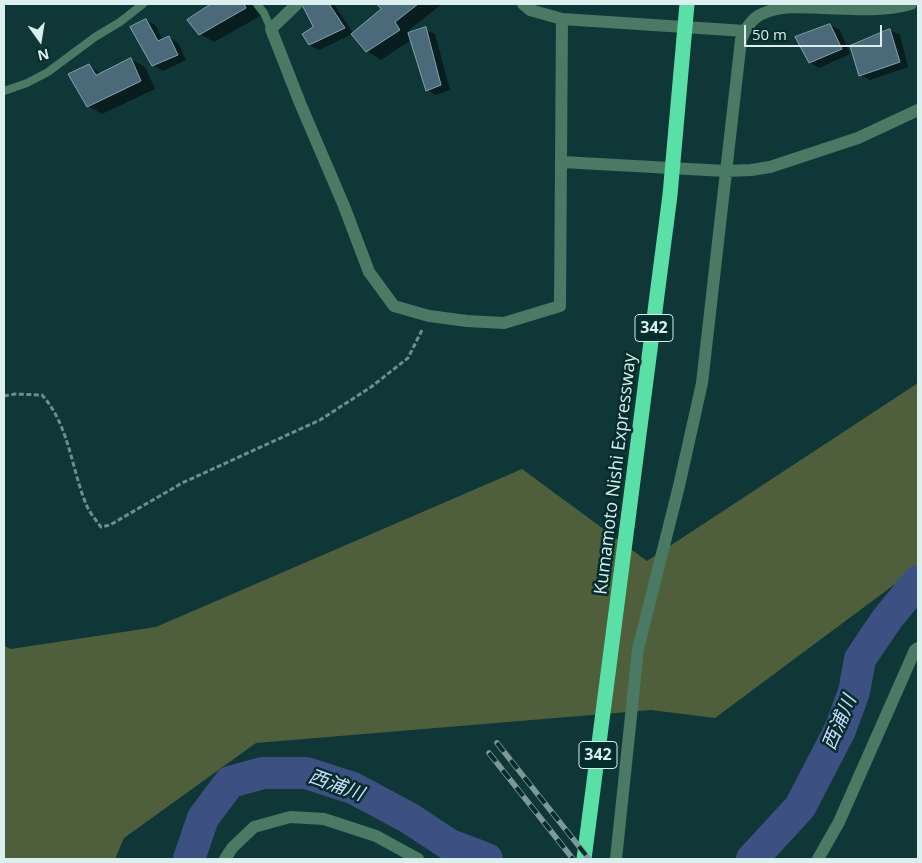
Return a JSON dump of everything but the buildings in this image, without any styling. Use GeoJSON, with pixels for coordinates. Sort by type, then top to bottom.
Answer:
{"type":"FeatureCollection","features":[{"type":"Feature","properties":{"kind":"highway","name":"Kumamoto Nishi Expressway"},"geometry":{"type":"LineString","coordinates":[[584,859],[670,195],[687,4]]}},
{"type":"Feature","properties":{"kind":"street"},"geometry":{"type":"LineString","coordinates":[[297,4],[271,29],[369,272],[394,306],[429,316],[468,321],[504,323],[560,306],[562,20]]}},
{"type":"Feature","properties":{"kind":"street"},"geometry":{"type":"LineString","coordinates":[[523,4],[530,10],[562,20],[745,31]]}},
{"type":"Feature","properties":{"kind":"street"},"geometry":{"type":"LineString","coordinates":[[616,859],[638,649],[679,486],[702,384],[739,47],[745,31],[761,14],[792,7],[865,10],[911,4]]}},
{"type":"Feature","properties":{"kind":"street"},"geometry":{"type":"LineString","coordinates":[[562,162],[751,170],[770,167],[858,138],[918,110]]}},
{"type":"Feature","properties":{"kind":"street"},"geometry":{"type":"LineString","coordinates":[[818,859],[839,822],[918,648]]}},
{"type":"Feature","properties":{"kind":"street"},"geometry":{"type":"LineString","coordinates":[[225,859],[232,848],[254,827],[290,817],[324,819],[376,836],[418,859]]}},
{"type":"Feature","properties":{"kind":"lane"},"geometry":{"type":"LineString","coordinates":[[4,91],[27,83],[48,72],[143,4]]}},
{"type":"Feature","properties":{"kind":"lane"},"geometry":{"type":"LineString","coordinates":[[257,4],[264,13],[271,29]]}},
{"type":"Feature","properties":{"kind":"path"},"geometry":{"type":"LineString","coordinates":[[4,396],[15,394],[42,395],[51,405],[64,430],[86,506],[101,527],[110,525],[182,483],[320,420],[370,387],[408,358],[429,316]]}},
{"type":"Feature","properties":{"kind":"green space"},"geometry":{"type":"Polygon","coordinates":[[[918,383],[918,567],[715,718],[651,710],[256,743],[124,838],[115,859],[4,859],[4,646],[11,649],[156,627],[522,469],[647,561],[918,383]]]}},
{"type":"Feature","properties":{"kind":"waterway","name":"西浦川"},"geometry":{"type":"LineString","coordinates":[[752,859],[800,807],[840,730],[854,692],[860,659],[887,619],[918,581]]}},
{"type":"Feature","properties":{"kind":"waterway","name":"西浦川"},"geometry":{"type":"LineString","coordinates":[[189,859],[203,818],[230,782],[263,773],[306,773],[353,788],[409,818],[450,845],[487,859]]}},
{"type":"Feature","properties":{"kind":"railway"},"geometry":{"type":"LineString","coordinates":[[497,743],[589,859]]}},
{"type":"Feature","properties":{"kind":"railway"},"geometry":{"type":"LineString","coordinates":[[489,753],[573,859]]}}]}
